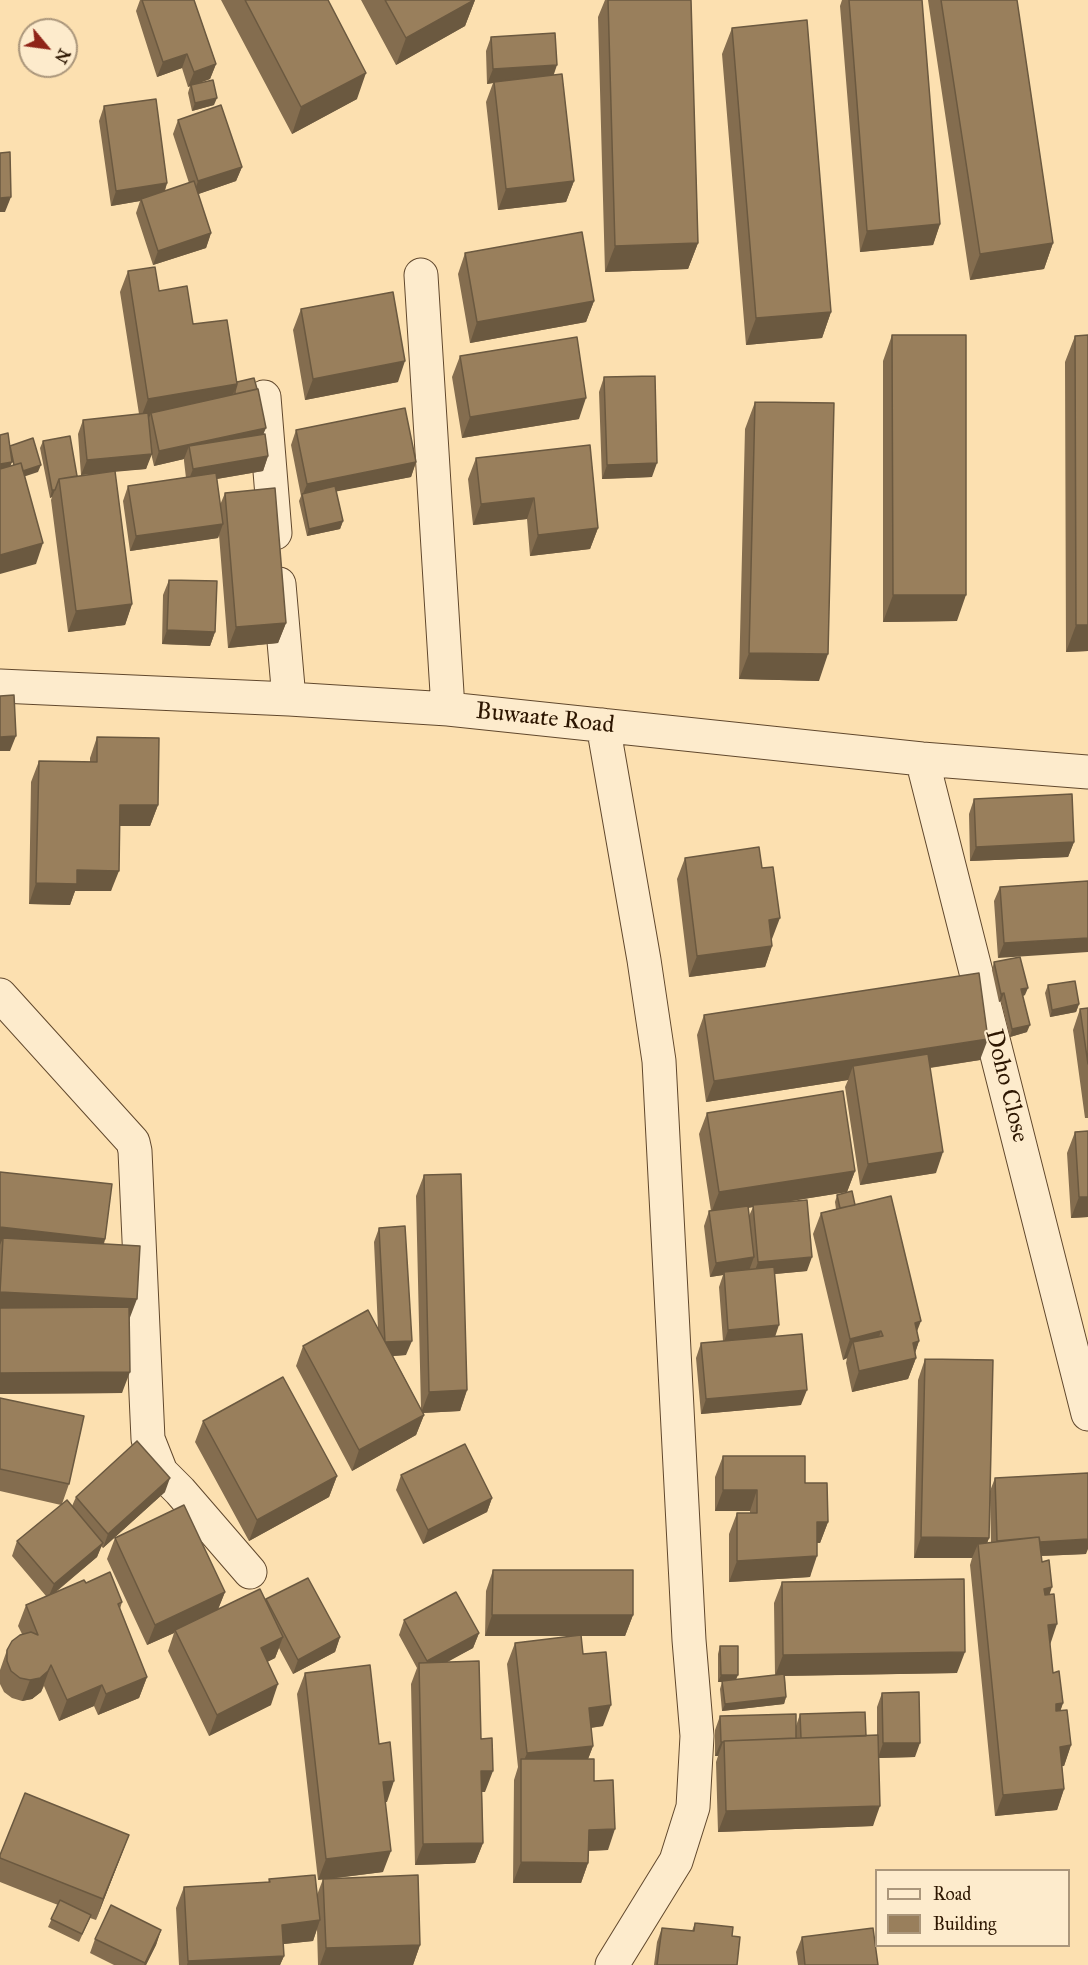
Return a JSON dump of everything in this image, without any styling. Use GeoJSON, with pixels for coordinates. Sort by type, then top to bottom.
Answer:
{"type":"FeatureCollection","features":[{"type":"Feature","properties":{"kind":"street"},"geometry":{"type":"LineString","coordinates":[[421,275],[448,709]]}},
{"type":"Feature","properties":{"kind":"street"},"geometry":{"type":"LineString","coordinates":[[264,397],[289,699]]}},
{"type":"Feature","properties":{"kind":"street","name":"Buwaate Road"},"geometry":{"type":"LineString","coordinates":[[0,686],[289,699],[448,709],[922,759],[1088,772]]}},
{"type":"Feature","properties":{"kind":"street"},"geometry":{"type":"LineString","coordinates":[[603,724],[659,1061],[689,1640],[698,1736],[693,1807],[676,1861],[612,1965]]}},
{"type":"Feature","properties":{"kind":"street","name":"Doho Close"},"geometry":{"type":"LineString","coordinates":[[922,759],[1088,1414]]}},
{"type":"Feature","properties":{"kind":"street"},"geometry":{"type":"LineString","coordinates":[[0,995],[133,1142],[148,1439],[161,1472],[250,1572]]}},
{"type":"Feature","properties":{"kind":"building"},"geometry":{"type":"Polygon","coordinates":[[[142,0],[194,0],[216,64],[194,72],[187,54],[163,62],[142,0]]]}},
{"type":"Feature","properties":{"kind":"building"},"geometry":{"type":"Polygon","coordinates":[[[245,0],[328,0],[366,73],[301,107],[245,0]]]}},
{"type":"Feature","properties":{"kind":"building"},"geometry":{"type":"Polygon","coordinates":[[[385,0],[474,0],[406,38],[385,0]]]}},
{"type":"Feature","properties":{"kind":"building"},"geometry":{"type":"Polygon","coordinates":[[[608,0],[691,0],[698,243],[615,246],[608,0]]]}},
{"type":"Feature","properties":{"kind":"building"},"geometry":{"type":"Polygon","coordinates":[[[849,0],[922,0],[940,224],[867,231],[849,0]]]}},
{"type":"Feature","properties":{"kind":"building"},"geometry":{"type":"Polygon","coordinates":[[[941,0],[1017,0],[1053,243],[980,254],[941,0]]]}},
{"type":"Feature","properties":{"kind":"building"},"geometry":{"type":"Polygon","coordinates":[[[807,20],[831,312],[756,318],[732,28],[807,20]]]}},
{"type":"Feature","properties":{"kind":"building"},"geometry":{"type":"Polygon","coordinates":[[[555,33],[557,65],[493,69],[491,37],[555,33]]]}},
{"type":"Feature","properties":{"kind":"building"},"geometry":{"type":"Polygon","coordinates":[[[562,74],[574,181],[506,189],[494,82],[562,74]]]}},
{"type":"Feature","properties":{"kind":"building"},"geometry":{"type":"Polygon","coordinates":[[[213,80],[217,98],[195,103],[191,85],[213,80]]]}},
{"type":"Feature","properties":{"kind":"building"},"geometry":{"type":"Polygon","coordinates":[[[156,99],[167,183],[116,191],[104,106],[156,99]]]}},
{"type":"Feature","properties":{"kind":"building"},"geometry":{"type":"Polygon","coordinates":[[[221,105],[242,167],[198,181],[178,120],[221,105]]]}},
{"type":"Feature","properties":{"kind":"building"},"geometry":{"type":"Polygon","coordinates":[[[10,152],[11,197],[0,198],[0,153],[10,152]]]}},
{"type":"Feature","properties":{"kind":"building"},"geometry":{"type":"Polygon","coordinates":[[[194,181],[211,233],[158,251],[141,199],[194,181]]]}},
{"type":"Feature","properties":{"kind":"building"},"geometry":{"type":"Polygon","coordinates":[[[582,232],[594,301],[477,322],[465,253],[582,232]]]}},
{"type":"Feature","properties":{"kind":"building"},"geometry":{"type":"Polygon","coordinates":[[[155,267],[159,291],[187,286],[193,324],[227,320],[237,384],[148,399],[128,271],[155,267]]]}},
{"type":"Feature","properties":{"kind":"building"},"geometry":{"type":"Polygon","coordinates":[[[393,292],[405,361],[313,379],[301,309],[393,292]]]}},
{"type":"Feature","properties":{"kind":"building"},"geometry":{"type":"Polygon","coordinates":[[[892,335],[966,335],[966,595],[893,595],[892,335]]]}},
{"type":"Feature","properties":{"kind":"building"},"geometry":{"type":"Polygon","coordinates":[[[1088,335],[1088,625],[1076,625],[1075,336],[1088,335]]]}},
{"type":"Feature","properties":{"kind":"building"},"geometry":{"type":"Polygon","coordinates":[[[577,337],[586,398],[470,417],[460,356],[577,337]]]}},
{"type":"Feature","properties":{"kind":"building"},"geometry":{"type":"Polygon","coordinates":[[[655,376],[657,463],[607,465],[604,377],[655,376]]]}},
{"type":"Feature","properties":{"kind":"building"},"geometry":{"type":"Polygon","coordinates":[[[254,378],[257,389],[235,394],[237,382],[254,378]]]}},
{"type":"Feature","properties":{"kind":"building"},"geometry":{"type":"Polygon","coordinates":[[[258,389],[266,428],[159,451],[151,413],[258,389]]]}},
{"type":"Feature","properties":{"kind":"building"},"geometry":{"type":"Polygon","coordinates":[[[755,402],[834,403],[828,654],[749,653],[755,402]]]}},
{"type":"Feature","properties":{"kind":"building"},"geometry":{"type":"Polygon","coordinates":[[[405,408],[416,462],[307,484],[296,430],[405,408]]]}},
{"type":"Feature","properties":{"kind":"building"},"geometry":{"type":"Polygon","coordinates":[[[148,413],[152,454],[87,460],[83,420],[148,413]]]}},
{"type":"Feature","properties":{"kind":"building"},"geometry":{"type":"Polygon","coordinates":[[[8,433],[12,462],[0,464],[0,435],[8,433]]]}},
{"type":"Feature","properties":{"kind":"building"},"geometry":{"type":"Polygon","coordinates":[[[265,434],[268,456],[193,469],[189,446],[265,434]]]}},
{"type":"Feature","properties":{"kind":"building"},"geometry":{"type":"Polygon","coordinates":[[[70,436],[77,476],[59,479],[55,490],[52,490],[43,441],[70,436]]]}},
{"type":"Feature","properties":{"kind":"building"},"geometry":{"type":"Polygon","coordinates":[[[33,438],[41,465],[23,471],[21,463],[14,465],[10,446],[33,438]]]}},
{"type":"Feature","properties":{"kind":"building"},"geometry":{"type":"Polygon","coordinates":[[[590,445],[598,528],[538,535],[534,498],[481,504],[476,458],[590,445]]]}},
{"type":"Feature","properties":{"kind":"building"},"geometry":{"type":"Polygon","coordinates":[[[21,463],[43,543],[0,555],[0,469],[21,463]]]}},
{"type":"Feature","properties":{"kind":"building"},"geometry":{"type":"Polygon","coordinates":[[[115,471],[132,604],[76,611],[59,479],[115,471]]]}},
{"type":"Feature","properties":{"kind":"building"},"geometry":{"type":"Polygon","coordinates":[[[216,473],[223,524],[136,536],[128,486],[216,473]]]}},
{"type":"Feature","properties":{"kind":"building"},"geometry":{"type":"Polygon","coordinates":[[[335,486],[343,521],[309,529],[302,494],[335,486]]]}},
{"type":"Feature","properties":{"kind":"building"},"geometry":{"type":"Polygon","coordinates":[[[275,488],[286,623],[236,627],[225,493],[275,488]]]}},
{"type":"Feature","properties":{"kind":"building"},"geometry":{"type":"Polygon","coordinates":[[[169,580],[217,581],[215,632],[167,630],[169,580]]]}},
{"type":"Feature","properties":{"kind":"building"},"geometry":{"type":"Polygon","coordinates":[[[14,695],[16,736],[0,737],[0,696],[14,695]]]}},
{"type":"Feature","properties":{"kind":"building"},"geometry":{"type":"Polygon","coordinates":[[[97,737],[159,738],[158,805],[120,805],[119,871],[77,870],[77,884],[36,883],[39,761],[97,762],[97,737]]]}},
{"type":"Feature","properties":{"kind":"building"},"geometry":{"type":"Polygon","coordinates":[[[1072,794],[1074,842],[976,847],[974,799],[1072,794]]]}},
{"type":"Feature","properties":{"kind":"building"},"geometry":{"type":"Polygon","coordinates":[[[759,847],[762,868],[773,867],[780,918],[769,920],[772,946],[697,956],[685,858],[759,847]]]}},
{"type":"Feature","properties":{"kind":"building"},"geometry":{"type":"Polygon","coordinates":[[[1088,881],[1088,938],[1004,943],[1000,887],[1088,881]]]}},
{"type":"Feature","properties":{"kind":"building"},"geometry":{"type":"Polygon","coordinates":[[[1020,957],[1028,988],[1021,989],[1030,1025],[1012,1029],[994,962],[1020,957]]]}},
{"type":"Feature","properties":{"kind":"building"},"geometry":{"type":"Polygon","coordinates":[[[979,973],[988,1039],[714,1081],[704,1015],[979,973]]]}},
{"type":"Feature","properties":{"kind":"building"},"geometry":{"type":"Polygon","coordinates":[[[1075,981],[1079,1004],[1052,1010],[1048,985],[1075,981]]]}},
{"type":"Feature","properties":{"kind":"building"},"geometry":{"type":"Polygon","coordinates":[[[1088,1008],[1088,1064],[1080,1009],[1088,1008]]]}},
{"type":"Feature","properties":{"kind":"building"},"geometry":{"type":"Polygon","coordinates":[[[928,1054],[943,1152],[868,1164],[853,1066],[928,1054]]]}},
{"type":"Feature","properties":{"kind":"building"},"geometry":{"type":"Polygon","coordinates":[[[843,1091],[855,1171],[719,1192],[707,1113],[843,1091]]]}},
{"type":"Feature","properties":{"kind":"building"},"geometry":{"type":"Polygon","coordinates":[[[1088,1131],[1088,1197],[1079,1197],[1075,1132],[1088,1131]]]}},
{"type":"Feature","properties":{"kind":"building"},"geometry":{"type":"Polygon","coordinates":[[[0,1172],[112,1184],[105,1239],[0,1227],[0,1172]]]}},
{"type":"Feature","properties":{"kind":"building"},"geometry":{"type":"Polygon","coordinates":[[[461,1174],[467,1390],[429,1392],[424,1175],[461,1174]]]}},
{"type":"Feature","properties":{"kind":"building"},"geometry":{"type":"Polygon","coordinates":[[[852,1191],[855,1205],[840,1208],[837,1195],[852,1191]]]}},
{"type":"Feature","properties":{"kind":"building"},"geometry":{"type":"Polygon","coordinates":[[[891,1196],[921,1321],[915,1323],[919,1341],[913,1343],[916,1358],[859,1371],[853,1342],[883,1336],[881,1331],[850,1339],[821,1213],[891,1196]]]}},
{"type":"Feature","properties":{"kind":"building"},"geometry":{"type":"Polygon","coordinates":[[[807,1200],[812,1257],[758,1262],[753,1205],[807,1200]]]}},
{"type":"Feature","properties":{"kind":"building"},"geometry":{"type":"Polygon","coordinates":[[[748,1206],[754,1257],[716,1263],[709,1211],[748,1206]]]}},
{"type":"Feature","properties":{"kind":"building"},"geometry":{"type":"Polygon","coordinates":[[[405,1226],[412,1341],[385,1342],[379,1228],[405,1226]]]}},
{"type":"Feature","properties":{"kind":"building"},"geometry":{"type":"Polygon","coordinates":[[[3,1238],[140,1246],[137,1299],[0,1292],[3,1238]]]}},
{"type":"Feature","properties":{"kind":"building"},"geometry":{"type":"Polygon","coordinates":[[[774,1267],[779,1325],[728,1330],[724,1272],[774,1267]]]}},
{"type":"Feature","properties":{"kind":"building"},"geometry":{"type":"Polygon","coordinates":[[[129,1307],[130,1372],[0,1373],[0,1308],[129,1307]]]}},
{"type":"Feature","properties":{"kind":"building"},"geometry":{"type":"Polygon","coordinates":[[[368,1310],[424,1415],[359,1450],[303,1346],[368,1310]]]}},
{"type":"Feature","properties":{"kind":"building"},"geometry":{"type":"Polygon","coordinates":[[[802,1334],[807,1390],[706,1399],[701,1343],[802,1334]]]}},
{"type":"Feature","properties":{"kind":"building"},"geometry":{"type":"Polygon","coordinates":[[[925,1359],[993,1360],[989,1538],[921,1537],[925,1359]]]}},
{"type":"Feature","properties":{"kind":"building"},"geometry":{"type":"Polygon","coordinates":[[[283,1377],[337,1476],[257,1520],[203,1421],[283,1377]]]}},
{"type":"Feature","properties":{"kind":"building"},"geometry":{"type":"Polygon","coordinates":[[[0,1398],[84,1416],[69,1484],[0,1469],[0,1398]]]}},
{"type":"Feature","properties":{"kind":"building"},"geometry":{"type":"Polygon","coordinates":[[[137,1441],[170,1478],[108,1534],[76,1497],[137,1441]]]}},
{"type":"Feature","properties":{"kind":"building"},"geometry":{"type":"Polygon","coordinates":[[[465,1444],[492,1498],[428,1530],[401,1475],[465,1444]]]}},
{"type":"Feature","properties":{"kind":"building"},"geometry":{"type":"Polygon","coordinates":[[[723,1456],[805,1456],[805,1483],[827,1483],[828,1522],[817,1522],[817,1556],[737,1561],[737,1513],[757,1513],[757,1490],[723,1490],[723,1456]]]}},
{"type":"Feature","properties":{"kind":"building"},"geometry":{"type":"Polygon","coordinates":[[[1088,1473],[1088,1539],[1040,1542],[1039,1537],[997,1541],[995,1478],[1088,1473]]]}},
{"type":"Feature","properties":{"kind":"building"},"geometry":{"type":"Polygon","coordinates":[[[67,1500],[103,1543],[54,1584],[17,1541],[67,1500]]]}},
{"type":"Feature","properties":{"kind":"building"},"geometry":{"type":"Polygon","coordinates":[[[184,1505],[225,1592],[155,1625],[115,1538],[184,1505]]]}},
{"type":"Feature","properties":{"kind":"building"},"geometry":{"type":"Polygon","coordinates":[[[1039,1537],[1042,1562],[1049,1560],[1052,1587],[1044,1589],[1045,1595],[1054,1594],[1057,1624],[1048,1625],[1053,1673],[1059,1671],[1063,1703],[1056,1704],[1056,1711],[1067,1710],[1071,1745],[1060,1747],[1064,1789],[1003,1795],[978,1544],[1039,1537]]]}},
{"type":"Feature","properties":{"kind":"building"},"geometry":{"type":"Polygon","coordinates":[[[493,1570],[633,1570],[633,1615],[492,1615],[493,1570]]]}},
{"type":"Feature","properties":{"kind":"building"},"geometry":{"type":"Polygon","coordinates":[[[110,1572],[122,1602],[118,1604],[147,1677],[106,1694],[102,1685],[67,1700],[51,1665],[40,1678],[30,1680],[20,1678],[11,1671],[7,1661],[7,1650],[12,1641],[20,1635],[31,1632],[38,1635],[26,1605],[84,1580],[86,1583],[110,1572]]]}},
{"type":"Feature","properties":{"kind":"building"},"geometry":{"type":"Polygon","coordinates":[[[308,1578],[340,1637],[298,1660],[266,1599],[308,1578]]]}},
{"type":"Feature","properties":{"kind":"building"},"geometry":{"type":"Polygon","coordinates":[[[964,1579],[965,1652],[783,1655],[782,1582],[964,1579]]]}},
{"type":"Feature","properties":{"kind":"building"},"geometry":{"type":"Polygon","coordinates":[[[260,1589],[283,1637],[261,1648],[278,1684],[217,1715],[175,1630],[260,1589]]]}},
{"type":"Feature","properties":{"kind":"building"},"geometry":{"type":"Polygon","coordinates":[[[456,1592],[479,1633],[427,1661],[404,1620],[456,1592]]]}},
{"type":"Feature","properties":{"kind":"building"},"geometry":{"type":"Polygon","coordinates":[[[581,1635],[583,1654],[606,1652],[611,1705],[589,1708],[593,1746],[527,1753],[515,1643],[581,1635]]]}},
{"type":"Feature","properties":{"kind":"building"},"geometry":{"type":"Polygon","coordinates":[[[720,1646],[738,1646],[738,1675],[721,1675],[720,1646]]]}},
{"type":"Feature","properties":{"kind":"building"},"geometry":{"type":"Polygon","coordinates":[[[479,1661],[481,1739],[492,1738],[493,1771],[481,1771],[483,1843],[423,1844],[419,1663],[479,1661]]]}},
{"type":"Feature","properties":{"kind":"building"},"geometry":{"type":"Polygon","coordinates":[[[370,1665],[379,1744],[390,1742],[394,1781],[383,1782],[391,1851],[326,1859],[305,1673],[370,1665]]]}},
{"type":"Feature","properties":{"kind":"building"},"geometry":{"type":"Polygon","coordinates":[[[784,1674],[786,1697],[725,1704],[722,1681],[784,1674]]]}},
{"type":"Feature","properties":{"kind":"building"},"geometry":{"type":"Polygon","coordinates":[[[919,1692],[920,1743],[883,1743],[882,1693],[919,1692]]]}},
{"type":"Feature","properties":{"kind":"building"},"geometry":{"type":"Polygon","coordinates":[[[865,1712],[866,1736],[801,1738],[800,1714],[865,1712]]]}},
{"type":"Feature","properties":{"kind":"building"},"geometry":{"type":"Polygon","coordinates":[[[796,1714],[796,1738],[721,1742],[720,1716],[796,1714]]]}},
{"type":"Feature","properties":{"kind":"building"},"geometry":{"type":"Polygon","coordinates":[[[878,1735],[880,1806],[726,1811],[724,1741],[878,1735]]]}},
{"type":"Feature","properties":{"kind":"building"},"geometry":{"type":"Polygon","coordinates":[[[521,1759],[594,1759],[594,1781],[613,1780],[615,1829],[589,1830],[588,1863],[521,1862],[521,1759]]]}},
{"type":"Feature","properties":{"kind":"building"},"geometry":{"type":"Polygon","coordinates":[[[25,1793],[129,1835],[103,1899],[0,1858],[25,1793]]]}},
{"type":"Feature","properties":{"kind":"building"},"geometry":{"type":"Polygon","coordinates":[[[315,1875],[320,1920],[282,1925],[284,1956],[188,1961],[184,1887],[270,1882],[269,1879],[315,1875]]]}},
{"type":"Feature","properties":{"kind":"building"},"geometry":{"type":"Polygon","coordinates":[[[418,1875],[420,1945],[326,1948],[323,1879],[418,1875]]]}},
{"type":"Feature","properties":{"kind":"building"},"geometry":{"type":"Polygon","coordinates":[[[60,1900],[91,1915],[82,1934],[51,1919],[60,1900]]]}},
{"type":"Feature","properties":{"kind":"building"},"geometry":{"type":"Polygon","coordinates":[[[111,1905],[161,1930],[145,1963],[95,1939],[111,1905]]]}},
{"type":"Feature","properties":{"kind":"building"},"geometry":{"type":"Polygon","coordinates":[[[695,1923],[733,1927],[732,1936],[740,1937],[737,1965],[657,1965],[662,1928],[694,1931],[695,1923]]]}},
{"type":"Feature","properties":{"kind":"building"},"geometry":{"type":"Polygon","coordinates":[[[873,1928],[878,1965],[805,1965],[802,1937],[873,1928]]]}}]}
